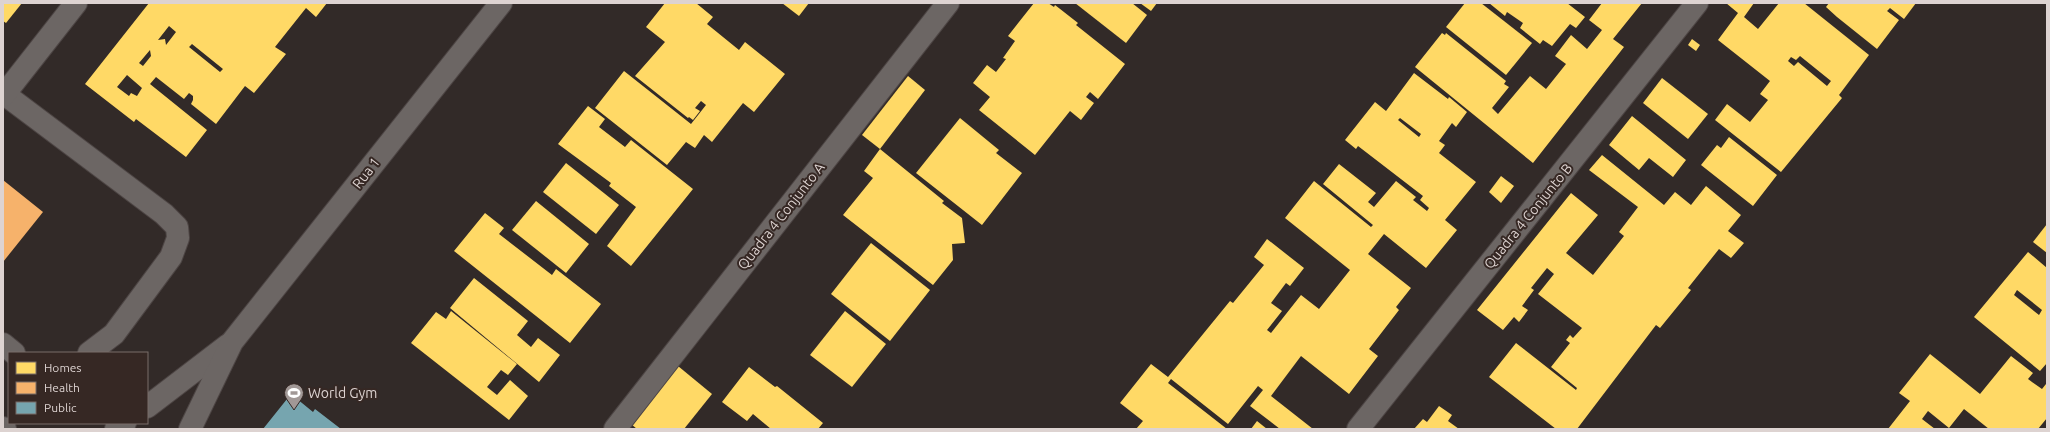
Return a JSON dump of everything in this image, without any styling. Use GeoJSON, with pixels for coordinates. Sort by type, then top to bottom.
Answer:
{"type":"FeatureCollection","features":[{"type":"Feature","properties":{"kind":"street"},"geometry":{"type":"LineString","coordinates":[[76,3],[4,94],[164,214],[177,226],[178,238],[171,257],[114,334],[90,352]]}},
{"type":"Feature","properties":{"kind":"street","name":"Rua 1"},"geometry":{"type":"LineString","coordinates":[[232,342],[501,3]]}},
{"type":"Feature","properties":{"kind":"street","name":"Quadra 4 Conjunto A"},"geometry":{"type":"LineString","coordinates":[[615,429],[948,3]]}},
{"type":"Feature","properties":{"kind":"street","name":"Quadra 4 Conjunto B"},"geometry":{"type":"LineString","coordinates":[[1358,429],[1697,3]]}},
{"type":"Feature","properties":{"kind":"street"},"geometry":{"type":"LineString","coordinates":[[148,406],[232,342]]}},
{"type":"Feature","properties":{"kind":"street"},"geometry":{"type":"LineString","coordinates":[[190,429],[232,342]]}},
{"type":"Feature","properties":{"kind":"street"},"geometry":{"type":"LineString","coordinates":[[3,344],[13,352]]}},
{"type":"Feature","properties":{"kind":"building: Homes"},"geometry":{"type":"Polygon","coordinates":[[[3,3],[22,3],[6,23],[3,21],[3,3]]]}},
{"type":"Feature","properties":{"kind":"building: Homes"},"geometry":{"type":"Polygon","coordinates":[[[149,3],[327,3],[316,17],[306,8],[275,47],[286,54],[254,93],[245,86],[216,124],[191,104],[193,96],[189,93],[184,99],[156,77],[150,84],[207,130],[186,157],[136,119],[134,122],[85,84],[149,3]],[[169,26],[158,40],[165,39],[166,45],[176,32],[169,26]],[[192,44],[189,47],[220,72],[223,69],[192,44]],[[150,50],[139,63],[143,66],[151,56],[150,50]],[[127,75],[117,87],[129,96],[131,93],[137,96],[142,88],[127,75]]]}},
{"type":"Feature","properties":{"kind":"building: Homes"},"geometry":{"type":"Polygon","coordinates":[[[665,3],[696,3],[713,17],[707,24],[739,50],[745,42],[785,74],[754,112],[743,103],[712,142],[704,135],[695,148],[686,142],[667,165],[595,108],[624,71],[691,124],[706,105],[701,101],[695,108],[700,111],[693,120],[689,117],[688,118],[635,76],[665,42],[646,27],[665,3]]]}},
{"type":"Feature","properties":{"kind":"building: Homes"},"geometry":{"type":"Polygon","coordinates":[[[782,3],[809,3],[799,16],[782,3]]]}},
{"type":"Feature","properties":{"kind":"building: Homes"},"geometry":{"type":"Polygon","coordinates":[[[1034,3],[1048,3],[1054,7],[1055,5],[1078,23],[1076,25],[1125,64],[1098,99],[1090,92],[1086,97],[1094,103],[1081,120],[1070,111],[1035,155],[979,110],[990,97],[973,83],[987,65],[996,72],[1006,59],[1003,58],[1015,41],[1008,36],[1034,3]]]}},
{"type":"Feature","properties":{"kind":"building: Homes"},"geometry":{"type":"Polygon","coordinates":[[[1075,3],[1132,3],[1147,15],[1126,43],[1075,3]]]}},
{"type":"Feature","properties":{"kind":"building: Homes"},"geometry":{"type":"Polygon","coordinates":[[[1140,3],[1157,3],[1151,11],[1140,3]]]}},
{"type":"Feature","properties":{"kind":"building: Homes"},"geometry":{"type":"Polygon","coordinates":[[[1465,3],[1481,3],[1532,43],[1506,75],[1446,27],[1465,3]]]}},
{"type":"Feature","properties":{"kind":"building: Homes"},"geometry":{"type":"Polygon","coordinates":[[[1489,3],[1567,3],[1585,17],[1576,28],[1570,24],[1552,46],[1543,40],[1540,44],[1520,28],[1523,23],[1507,12],[1505,16],[1489,3]]]}},
{"type":"Feature","properties":{"kind":"building: Homes"},"geometry":{"type":"Polygon","coordinates":[[[1602,3],[1642,3],[1613,39],[1624,47],[1533,163],[1415,67],[1442,33],[1445,35],[1446,33],[1506,81],[1504,84],[1509,87],[1492,108],[1498,114],[1530,76],[1546,89],[1566,64],[1555,56],[1571,35],[1587,49],[1602,30],[1589,20],[1602,3]]]}},
{"type":"Feature","properties":{"kind":"building: Homes"},"geometry":{"type":"Polygon","coordinates":[[[1726,3],[1754,3],[1744,17],[1758,29],[1779,3],[1804,3],[1869,55],[1839,95],[1842,98],[1781,172],[1715,120],[1727,104],[1750,122],[1768,100],[1760,94],[1770,81],[1718,40],[1738,13],[1726,3]],[[1800,56],[1796,60],[1791,57],[1788,61],[1794,66],[1798,62],[1827,86],[1831,81],[1800,56]]]}},
{"type":"Feature","properties":{"kind":"building: Homes"},"geometry":{"type":"Polygon","coordinates":[[[1829,3],[1916,3],[1904,19],[1890,8],[1887,11],[1899,20],[1877,49],[1826,7],[1829,3]]]}},
{"type":"Feature","properties":{"kind":"building: Homes"},"geometry":{"type":"Polygon","coordinates":[[[1692,39],[1700,45],[1696,51],[1688,45],[1692,39]]]}},
{"type":"Feature","properties":{"kind":"building: Homes"},"geometry":{"type":"Polygon","coordinates":[[[1414,73],[1448,99],[1449,97],[1467,112],[1456,127],[1452,123],[1439,141],[1445,145],[1439,153],[1476,182],[1445,220],[1457,230],[1426,268],[1384,234],[1368,254],[1411,288],[1396,307],[1399,310],[1369,349],[1378,356],[1349,394],[1301,356],[1271,396],[1313,429],[1280,429],[1250,406],[1263,390],[1258,386],[1228,424],[1171,379],[1168,383],[1227,429],[1136,429],[1143,421],[1120,403],[1151,364],[1168,377],[1230,301],[1233,303],[1264,265],[1254,257],[1267,239],[1304,268],[1290,286],[1286,283],[1271,303],[1282,311],[1267,330],[1271,333],[1301,295],[1319,309],[1350,270],[1285,218],[1314,181],[1371,227],[1373,225],[1323,184],[1339,164],[1376,193],[1368,202],[1374,207],[1396,181],[1416,197],[1413,200],[1427,211],[1429,208],[1420,200],[1423,196],[1358,146],[1356,149],[1345,140],[1375,102],[1386,111],[1414,73]],[[1400,118],[1398,120],[1419,137],[1421,134],[1400,118]]]}},
{"type":"Feature","properties":{"kind":"building: Homes"},"geometry":{"type":"Polygon","coordinates":[[[908,76],[925,90],[880,149],[862,135],[908,76]]]}},
{"type":"Feature","properties":{"kind":"building: Homes"},"geometry":{"type":"Polygon","coordinates":[[[1662,78],[1708,114],[1688,139],[1643,103],[1662,78]]]}},
{"type":"Feature","properties":{"kind":"building: Homes"},"geometry":{"type":"Polygon","coordinates":[[[588,106],[605,119],[599,127],[625,147],[631,140],[693,189],[631,266],[607,246],[636,207],[609,186],[611,183],[558,144],[588,106]]]}},
{"type":"Feature","properties":{"kind":"building: Homes"},"geometry":{"type":"Polygon","coordinates":[[[1632,116],[1686,160],[1673,177],[1649,158],[1639,170],[1609,145],[1632,116]]]}},
{"type":"Feature","properties":{"kind":"building: Homes"},"geometry":{"type":"Polygon","coordinates":[[[960,118],[999,150],[996,153],[1022,173],[982,225],[916,173],[960,118]]]}},
{"type":"Feature","properties":{"kind":"building: Homes"},"geometry":{"type":"Polygon","coordinates":[[[1729,137],[1777,175],[1753,206],[1701,165],[1717,145],[1721,148],[1729,137]]]}},
{"type":"Feature","properties":{"kind":"building: Homes"},"geometry":{"type":"Polygon","coordinates":[[[880,149],[944,201],[942,203],[962,218],[965,243],[952,244],[953,260],[933,285],[843,215],[873,178],[864,171],[880,149]]]}},
{"type":"Feature","properties":{"kind":"building: Homes"},"geometry":{"type":"Polygon","coordinates":[[[1602,155],[1664,205],[1675,192],[1691,205],[1706,186],[1741,215],[1728,231],[1744,243],[1731,258],[1719,249],[1688,288],[1691,290],[1660,328],[1656,325],[1577,429],[1556,429],[1489,377],[1516,343],[1576,390],[1577,388],[1551,367],[1570,343],[1566,340],[1570,335],[1573,338],[1582,328],[1538,294],[1554,274],[1547,268],[1531,288],[1534,290],[1522,306],[1528,310],[1519,322],[1514,317],[1503,330],[1477,310],[1571,193],[1598,215],[1566,253],[1593,275],[1624,236],[1619,232],[1638,207],[1589,170],[1602,155]]]}},
{"type":"Feature","properties":{"kind":"building: Homes"},"geometry":{"type":"Polygon","coordinates":[[[566,163],[619,205],[596,234],[543,192],[566,163]]]}},
{"type":"Feature","properties":{"kind":"building: Homes"},"geometry":{"type":"Polygon","coordinates":[[[1501,176],[1514,186],[1501,203],[1489,192],[1501,176]]]}},
{"type":"Feature","properties":{"kind":"building: Homes"},"geometry":{"type":"Polygon","coordinates":[[[536,201],[589,244],[566,273],[512,230],[536,201]]]}},
{"type":"Feature","properties":{"kind":"building: Homes"},"geometry":{"type":"Polygon","coordinates":[[[485,213],[504,228],[499,234],[552,275],[556,269],[601,304],[570,343],[454,251],[485,213]]]}},
{"type":"Feature","properties":{"kind":"building: Homes"},"geometry":{"type":"Polygon","coordinates":[[[2047,224],[2047,253],[2033,242],[2047,224]]]}},
{"type":"Feature","properties":{"kind":"building: Homes"},"geometry":{"type":"Polygon","coordinates":[[[871,243],[930,290],[890,341],[831,294],[871,243]]]}},
{"type":"Feature","properties":{"kind":"building: Homes"},"geometry":{"type":"Polygon","coordinates":[[[2028,252],[2047,268],[2047,363],[2040,371],[1974,317],[2028,252]],[[2017,290],[2014,295],[2039,315],[2042,310],[2017,290]]]}},
{"type":"Feature","properties":{"kind":"building: Homes"},"geometry":{"type":"Polygon","coordinates":[[[474,278],[528,321],[517,335],[531,347],[538,338],[560,355],[539,382],[450,308],[474,278]]]}},
{"type":"Feature","properties":{"kind":"building: Homes"},"geometry":{"type":"Polygon","coordinates":[[[451,311],[517,364],[508,375],[501,370],[487,387],[497,395],[510,380],[528,396],[509,420],[411,343],[436,312],[446,319],[451,311]]]}},
{"type":"Feature","properties":{"kind":"building: Homes"},"geometry":{"type":"Polygon","coordinates":[[[845,311],[886,344],[852,387],[810,355],[845,311]]]}},
{"type":"Feature","properties":{"kind":"building: Homes"},"geometry":{"type":"Polygon","coordinates":[[[1930,354],[1980,394],[2011,356],[2033,373],[2028,379],[2042,389],[2046,384],[2047,385],[2047,418],[2038,429],[1989,429],[1964,409],[1949,428],[1928,411],[1922,419],[1935,429],[1888,429],[1910,401],[1899,393],[1930,354]]]}},
{"type":"Feature","properties":{"kind":"building: Homes"},"geometry":{"type":"Polygon","coordinates":[[[678,366],[712,394],[684,429],[637,429],[631,424],[678,366]]]}},
{"type":"Feature","properties":{"kind":"building: Homes"},"geometry":{"type":"Polygon","coordinates":[[[749,367],[775,387],[777,386],[823,423],[818,429],[771,429],[753,414],[747,421],[722,402],[749,367]]]}},
{"type":"Feature","properties":{"kind":"building: Homes"},"geometry":{"type":"Polygon","coordinates":[[[1439,406],[1452,415],[1448,421],[1459,429],[1414,429],[1423,419],[1427,422],[1439,406]]]}},
{"type":"Feature","properties":{"kind":"building: Homes"},"geometry":{"type":"Polygon","coordinates":[[[1257,421],[1267,429],[1251,429],[1257,421]]]}},
{"type":"Feature","properties":{"kind":"building: Health"},"geometry":{"type":"Polygon","coordinates":[[[3,180],[43,212],[3,262],[3,180]]]}},
{"type":"Feature","properties":{"kind":"building: Public","name":"World Gym"},"geometry":{"type":"Polygon","coordinates":[[[291,394],[313,412],[315,409],[341,429],[263,429],[291,394]]]}},
{"type":"Feature","properties":{"kind":"place","name":"World Gym"},"geometry":{"type":"Point","coordinates":[294,410]}}]}
